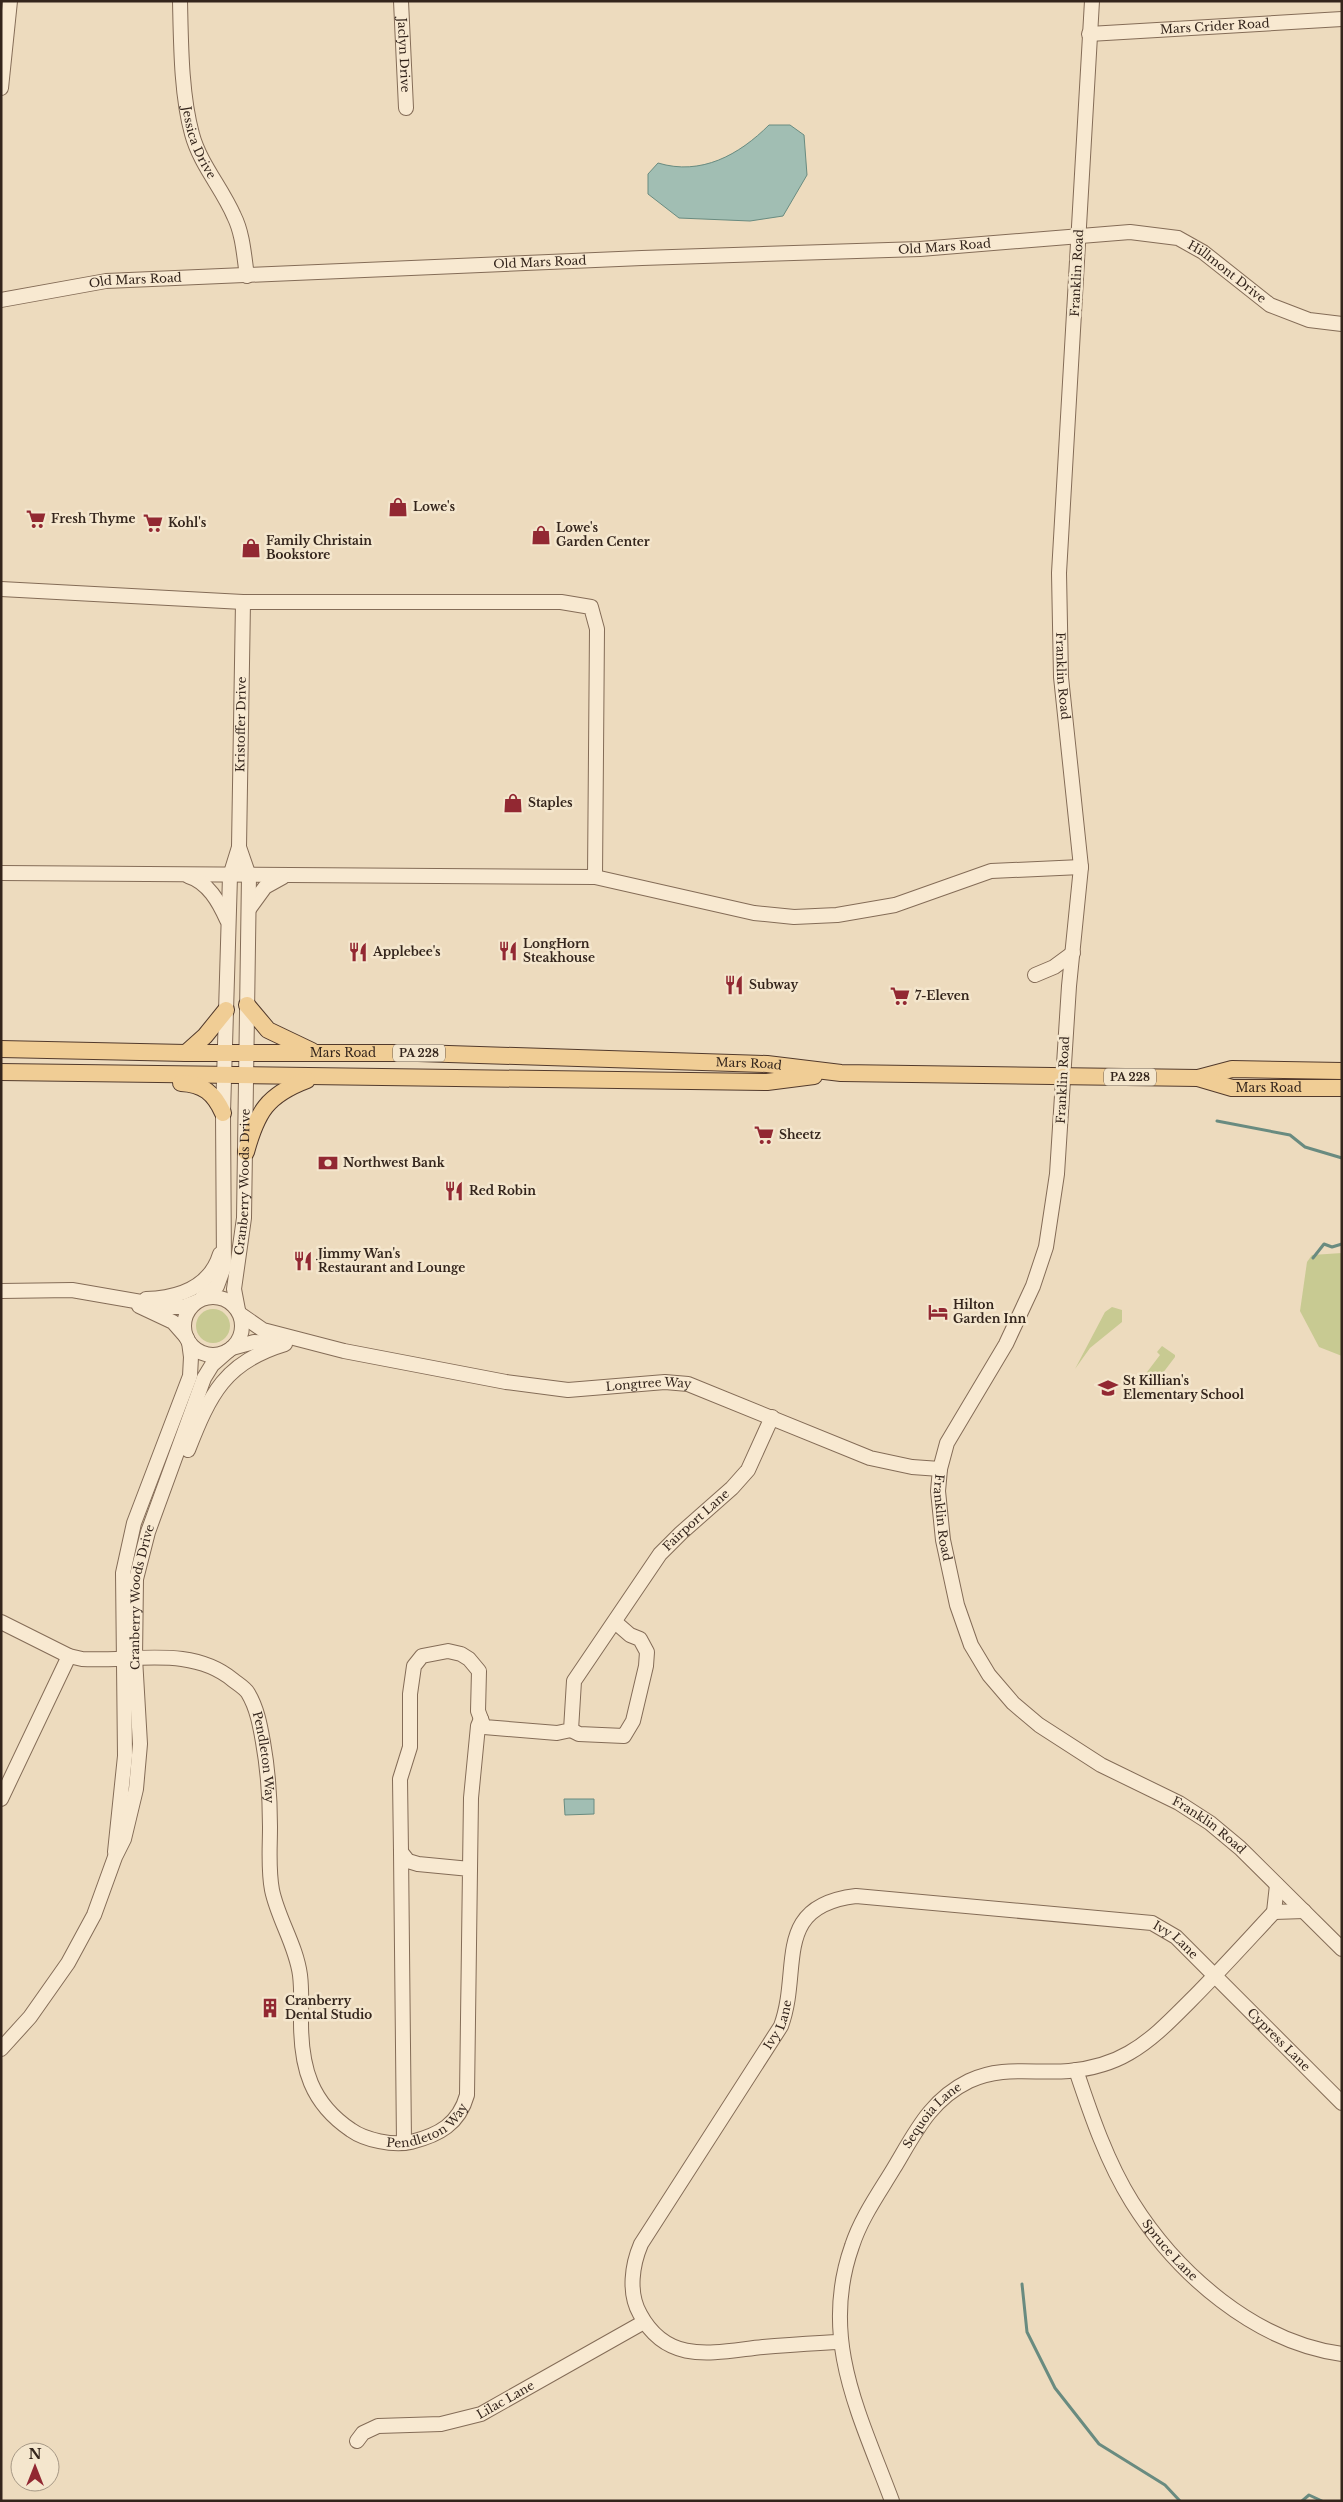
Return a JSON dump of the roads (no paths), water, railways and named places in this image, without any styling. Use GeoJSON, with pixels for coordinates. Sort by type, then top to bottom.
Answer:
{"type":"FeatureCollection","features":[{"type":"Feature","properties":{"kind":"main road"},"geometry":{"type":"LineString","coordinates":[[247,1005],[268,1030],[316,1053]]}},
{"type":"Feature","properties":{"kind":"main road"},"geometry":{"type":"LineString","coordinates":[[186,1053],[205,1036],[226,1010]]}},
{"type":"Feature","properties":{"kind":"main road","name":"Mars Road"},"geometry":{"type":"LineString","coordinates":[[1,1049],[186,1053],[418,1053],[767,1064],[836,1073],[1062,1077],[1198,1078],[1232,1069],[1342,1071]]}},
{"type":"Feature","properties":{"kind":"main road","name":"Mars Road"},"geometry":{"type":"LineString","coordinates":[[1,1072],[246,1077],[767,1082],[836,1073]]}},
{"type":"Feature","properties":{"kind":"main road"},"geometry":{"type":"LineString","coordinates":[[40,1072],[119,1082],[192,1084],[202,1087],[214,1096],[223,1113]]}},
{"type":"Feature","properties":{"kind":"main road"},"geometry":{"type":"LineString","coordinates":[[246,1152],[256,1119],[269,1102],[285,1089],[314,1077]]}},
{"type":"Feature","properties":{"kind":"main road","name":"Mars Road"},"geometry":{"type":"LineString","coordinates":[[1198,1078],[1232,1088],[1342,1088]]}},
{"type":"Feature","properties":{"kind":"street"},"geometry":{"type":"LineString","coordinates":[[1,88],[10,1]]}},
{"type":"Feature","properties":{"kind":"street","name":"Jessica Drive"},"geometry":{"type":"LineString","coordinates":[[180,1],[182,67],[192,133],[197,148],[234,216],[240,231],[247,276]]}},
{"type":"Feature","properties":{"kind":"street","name":"Jaclyn Drive"},"geometry":{"type":"LineString","coordinates":[[401,1],[406,108]]}},
{"type":"Feature","properties":{"kind":"street","name":"Franklin Road"},"geometry":{"type":"LineString","coordinates":[[1092,1],[1062,497],[1058,614],[1061,678],[1081,868],[1069,980],[1058,1170],[1052,1213],[1043,1255],[1033,1286],[1006,1344],[947,1443],[940,1469],[939,1507],[943,1540],[957,1605],[971,1645],[989,1675],[1013,1703],[1039,1725],[1101,1765],[1178,1802],[1210,1822],[1240,1848],[1342,1949]]}},
{"type":"Feature","properties":{"kind":"street","name":"Mars Crider Road"},"geometry":{"type":"LineString","coordinates":[[1089,34],[1342,19]]}},
{"type":"Feature","properties":{"kind":"street","name":"Hillmont Drive"},"geometry":{"type":"LineString","coordinates":[[1079,236],[1130,232],[1178,238],[1203,252],[1270,305],[1309,320],[1342,324]]}},
{"type":"Feature","properties":{"kind":"street","name":"Old Mars Road"},"geometry":{"type":"LineString","coordinates":[[1,300],[106,281],[670,256],[920,249],[1079,236]]}},
{"type":"Feature","properties":{"kind":"street"},"geometry":{"type":"LineString","coordinates":[[1,589],[243,602],[561,602],[592,607],[597,630],[595,877]]}},
{"type":"Feature","properties":{"kind":"street","name":"Kristoffer Drive"},"geometry":{"type":"LineString","coordinates":[[225,1053],[230,876],[239,847],[243,602]]}},
{"type":"Feature","properties":{"kind":"street","name":"Kristoffer Drive"},"geometry":{"type":"LineString","coordinates":[[239,847],[249,876],[246,1053]]}},
{"type":"Feature","properties":{"kind":"street"},"geometry":{"type":"LineString","coordinates":[[1,873],[286,877],[595,877],[754,913],[794,917],[837,915],[895,905],[991,871],[1081,868]]}},
{"type":"Feature","properties":{"kind":"street"},"geometry":{"type":"LineString","coordinates":[[185,875],[194,878],[210,890],[228,925]]}},
{"type":"Feature","properties":{"kind":"street"},"geometry":{"type":"LineString","coordinates":[[248,910],[265,887],[275,880],[286,877]]}},
{"type":"Feature","properties":{"kind":"street"},"geometry":{"type":"LineString","coordinates":[[1069,980],[1035,975],[1054,967],[1072,953]]}},
{"type":"Feature","properties":{"kind":"street","name":"Cranberry Woods Drive"},"geometry":{"type":"LineString","coordinates":[[199,1300],[217,1286],[222,1273],[225,1053]]}},
{"type":"Feature","properties":{"kind":"street","name":"Cranberry Woods Drive"},"geometry":{"type":"LineString","coordinates":[[239,1312],[234,1289],[244,1218],[246,1053]]}},
{"type":"Feature","properties":{"kind":"street"},"geometry":{"type":"LineString","coordinates":[[122,1299],[150,1298],[198,1287],[214,1270],[222,1244]]}},
{"type":"Feature","properties":{"kind":"street"},"geometry":{"type":"LineString","coordinates":[[1,1291],[72,1290],[170,1307],[183,1307],[213,1296],[225,1299],[263,1330],[344,1351]]}},
{"type":"Feature","properties":{"kind":"street"},"geometry":{"type":"LineString","coordinates":[[122,1299],[173,1322],[188,1340],[205,1353],[217,1354],[254,1342],[344,1351]]}},
{"type":"Feature","properties":{"kind":"street"},"geometry":{"type":"LineString","coordinates":[[188,1340],[184,1327],[186,1316],[199,1300]]}},
{"type":"Feature","properties":{"kind":"street"},"geometry":{"type":"LineString","coordinates":[[229,1350],[241,1334],[242,1323],[239,1312]]}},
{"type":"Feature","properties":{"kind":"street","name":"Cranberry Woods Drive"},"geometry":{"type":"LineString","coordinates":[[1,2049],[30,2017],[68,1963],[94,1915],[129,1822],[138,1770],[140,1744],[121,1598],[125,1561],[137,1515],[190,1376],[191,1357],[188,1340]]}},
{"type":"Feature","properties":{"kind":"street"},"geometry":{"type":"LineString","coordinates":[[143,1548],[164,1512],[204,1410],[223,1381],[241,1364],[256,1354],[285,1344]]}},
{"type":"Feature","properties":{"kind":"street","name":"Cranberry Woods Drive"},"geometry":{"type":"LineString","coordinates":[[129,1658],[134,1598],[143,1548],[207,1372],[229,1350]]}},
{"type":"Feature","properties":{"kind":"street","name":"Longtree Way"},"geometry":{"type":"LineString","coordinates":[[344,1351],[506,1382],[568,1390],[678,1382],[705,1390],[870,1458],[912,1467],[940,1469]]}},
{"type":"Feature","properties":{"kind":"street","name":"Fairport Lane"},"geometry":{"type":"LineString","coordinates":[[571,1730],[574,1681],[660,1554],[681,1532],[732,1488],[748,1470],[772,1417]]}},
{"type":"Feature","properties":{"kind":"street"},"geometry":{"type":"LineString","coordinates":[[168,1436],[182,1442]]}},
{"type":"Feature","properties":{"kind":"street","name":"Pendleton Way"},"geometry":{"type":"LineString","coordinates":[[1,1622],[69,1656],[92,1660],[166,1658],[196,1662],[225,1673],[247,1692],[259,1718],[267,1763],[270,1802],[269,1871],[273,1893],[300,1975],[301,2047],[306,2071],[321,2103],[340,2123],[358,2135],[404,2143],[424,2138],[450,2125],[462,2112],[467,2095],[472,1777],[478,1726],[481,1720]]}},
{"type":"Feature","properties":{"kind":"street"},"geometry":{"type":"LineString","coordinates":[[404,2143],[400,1779],[410,1747],[410,1694],[414,1666],[422,1656],[448,1652],[461,1654],[469,1659],[479,1672],[478,1712],[484,1726],[557,1734],[571,1730],[579,1734],[624,1736],[633,1721],[647,1652],[640,1639],[630,1635],[615,1622]]}},
{"type":"Feature","properties":{"kind":"street"},"geometry":{"type":"LineString","coordinates":[[1,1799],[69,1656]]}},
{"type":"Feature","properties":{"kind":"street"},"geometry":{"type":"LineString","coordinates":[[401,1852],[408,1861],[418,1864],[470,1869]]}},
{"type":"Feature","properties":{"kind":"street"},"geometry":{"type":"LineString","coordinates":[[1277,1885],[1274,1912],[1304,1911]]}},
{"type":"Feature","properties":{"kind":"street","name":"Ivy Lane"},"geometry":{"type":"LineString","coordinates":[[839,2342],[697,2353],[678,2349],[665,2343],[644,2322],[636,2308],[633,2286],[637,2254],[641,2244],[781,2026],[785,2016],[795,1940],[798,1929],[811,1912],[833,1900],[856,1896],[1152,1923],[1176,1937],[1216,1975]]}},
{"type":"Feature","properties":{"kind":"street","name":"Sequoia Lane"},"geometry":{"type":"LineString","coordinates":[[892,2501],[849,2386],[839,2342],[840,2298],[852,2245],[868,2211],[928,2112],[950,2093],[970,2081],[986,2075],[1004,2071],[1076,2070],[1111,2061],[1140,2046],[1166,2025],[1216,1975],[1274,1912]]}},
{"type":"Feature","properties":{"kind":"street","name":"Cypress Lane"},"geometry":{"type":"LineString","coordinates":[[1216,1975],[1342,2103]]}},
{"type":"Feature","properties":{"kind":"street","name":"Spruce Lane"},"geometry":{"type":"LineString","coordinates":[[1076,2070],[1100,2137],[1132,2201],[1177,2260],[1220,2298],[1269,2331],[1308,2346],[1342,2354]]}},
{"type":"Feature","properties":{"kind":"street","name":"Lilac Lane"},"geometry":{"type":"LineString","coordinates":[[357,2441],[364,2433],[378,2426],[441,2424],[481,2414],[644,2322]]}},
{"type":"Feature","properties":{"kind":"waterway"},"geometry":{"type":"LineString","coordinates":[[1217,1121],[1290,1135],[1305,1147],[1342,1158]]}},
{"type":"Feature","properties":{"kind":"waterway"},"geometry":{"type":"LineString","coordinates":[[1313,1258],[1324,1244],[1332,1247],[1342,1244]]}},
{"type":"Feature","properties":{"kind":"waterway"},"geometry":{"type":"LineString","coordinates":[[1022,2284],[1027,2332],[1055,2388],[1099,2444],[1165,2485],[1180,2501]]}},
{"type":"Feature","properties":{"kind":"waterway"},"geometry":{"type":"LineString","coordinates":[[1302,2501],[1309,2495],[1322,2501]]}},
{"type":"Feature","properties":{"kind":"place","name":"Lowe's"},"geometry":{"type":"Point","coordinates":[398,507]}},
{"type":"Feature","properties":{"kind":"place","name":"Fresh Thyme"},"geometry":{"type":"Point","coordinates":[36,519]}},
{"type":"Feature","properties":{"kind":"place","name":"Kohl's"},"geometry":{"type":"Point","coordinates":[153,523]}},
{"type":"Feature","properties":{"kind":"place","name":"Lowe's Garden Center"},"geometry":{"type":"Point","coordinates":[541,535]}},
{"type":"Feature","properties":{"kind":"place","name":"Family Christain Bookstore"},"geometry":{"type":"Point","coordinates":[251,548]}},
{"type":"Feature","properties":{"kind":"place","name":"Staples"},"geometry":{"type":"Point","coordinates":[513,803]}},
{"type":"Feature","properties":{"kind":"place","name":"LongHorn Steakhouse"},"geometry":{"type":"Point","coordinates":[508,951]}},
{"type":"Feature","properties":{"kind":"place","name":"Applebee's"},"geometry":{"type":"Point","coordinates":[358,952]}},
{"type":"Feature","properties":{"kind":"place","name":"Subway"},"geometry":{"type":"Point","coordinates":[734,985]}},
{"type":"Feature","properties":{"kind":"place","name":"7-Eleven"},"geometry":{"type":"Point","coordinates":[900,996]}},
{"type":"Feature","properties":{"kind":"place","name":"Sheetz"},"geometry":{"type":"Point","coordinates":[764,1135]}},
{"type":"Feature","properties":{"kind":"place","name":"Northwest Bank"},"geometry":{"type":"Point","coordinates":[328,1163]}},
{"type":"Feature","properties":{"kind":"place","name":"Red Robin"},"geometry":{"type":"Point","coordinates":[454,1191]}},
{"type":"Feature","properties":{"kind":"place","name":"Jimmy Wan's Restaurant and Lounge"},"geometry":{"type":"Point","coordinates":[303,1261]}},
{"type":"Feature","properties":{"kind":"place","name":"Hilton Garden Inn"},"geometry":{"type":"Point","coordinates":[938,1312]}},
{"type":"Feature","properties":{"kind":"place","name":"St Killian's Elementary School"},"geometry":{"type":"Point","coordinates":[1108,1388]}},
{"type":"Feature","properties":{"kind":"place","name":"Cranberry Dental Studio"},"geometry":{"type":"Point","coordinates":[270,2008]}}]}
